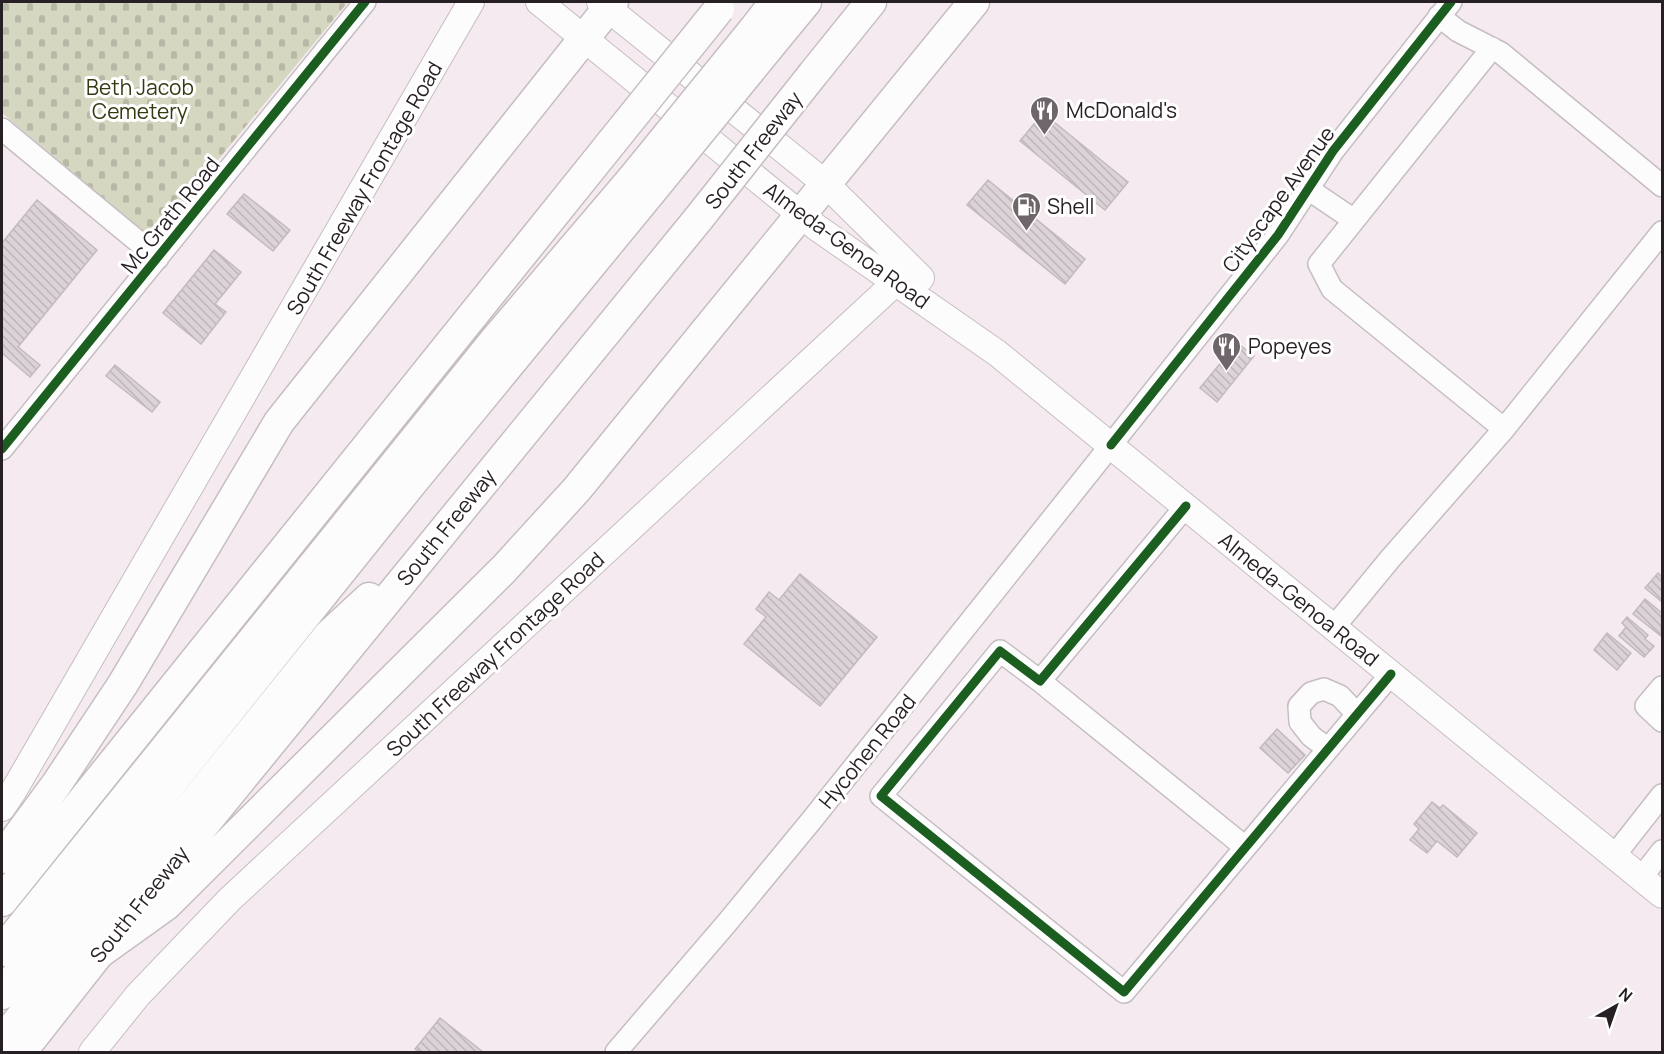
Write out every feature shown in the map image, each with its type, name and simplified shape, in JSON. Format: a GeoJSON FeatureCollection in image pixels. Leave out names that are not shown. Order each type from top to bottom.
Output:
{"type":"FeatureCollection","features":[{"type":"Feature","properties":{"kind":"highway"},"geometry":{"type":"LineString","coordinates":[[764,35],[775,2]]}},
{"type":"Feature","properties":{"kind":"highway"},"geometry":{"type":"LineString","coordinates":[[2,994],[417,476],[641,186],[764,35],[807,2]]}},
{"type":"Feature","properties":{"kind":"highway","name":"South Freeway"},"geometry":{"type":"LineString","coordinates":[[21,1053],[99,953],[699,218],[871,2]]}},
{"type":"Feature","properties":{"kind":"highway"},"geometry":{"type":"LineString","coordinates":[[99,953],[166,905],[504,569],[577,489],[974,2]]}},
{"type":"Feature","properties":{"kind":"highway"},"geometry":{"type":"LineString","coordinates":[[2,858],[69,766],[123,684],[279,422],[584,37],[607,4]]}},
{"type":"Feature","properties":{"kind":"highway"},"geometry":{"type":"LineString","coordinates":[[2,901],[722,5]]}},
{"type":"Feature","properties":{"kind":"highway"},"geometry":{"type":"LineString","coordinates":[[2,951],[496,339],[641,186]]}},
{"type":"Feature","properties":{"kind":"highway"},"geometry":{"type":"LineString","coordinates":[[253,640],[414,388]]}},
{"type":"Feature","properties":{"kind":"highway"},"geometry":{"type":"LineString","coordinates":[[2,1041],[329,634],[448,526]]}},
{"type":"Feature","properties":{"kind":"main road","name":"South Freeway Frontage Road"},"geometry":{"type":"LineString","coordinates":[[2,808],[471,2]]}},
{"type":"Feature","properties":{"kind":"main road","name":"Almeda-Genoa Road"},"geometry":{"type":"LineString","coordinates":[[539,2],[801,215],[902,274],[1662,895]]}},
{"type":"Feature","properties":{"kind":"main road","name":"Almeda-Genoa Road"},"geometry":{"type":"LineString","coordinates":[[607,4],[826,184],[902,274]]}},
{"type":"Feature","properties":{"kind":"main road","name":"South Freeway Frontage Road"},"geometry":{"type":"LineString","coordinates":[[92,1053],[138,995],[230,899],[902,274]]}},
{"type":"Feature","properties":{"kind":"street","name":"Mc Grath Road"},"geometry":{"type":"LineString","coordinates":[[2,449],[365,2]]}},
{"type":"Feature","properties":{"kind":"street"},"geometry":{"type":"LineString","coordinates":[[1445,9],[1458,31],[1501,53],[1662,186]]}},
{"type":"Feature","properties":{"kind":"street","name":"Cityscape Avenue"},"geometry":{"type":"LineString","coordinates":[[1112,445],[1278,235],[1333,151],[1445,9]]}},
{"type":"Feature","properties":{"kind":"street"},"geometry":{"type":"LineString","coordinates":[[1492,48],[1319,264],[1332,289],[1504,429]]}},
{"type":"Feature","properties":{"kind":"street"},"geometry":{"type":"LineString","coordinates":[[2,129],[158,258]]}},
{"type":"Feature","properties":{"kind":"street"},"geometry":{"type":"LineString","coordinates":[[1308,189],[1354,220]]}},
{"type":"Feature","properties":{"kind":"street"},"geometry":{"type":"LineString","coordinates":[[1334,627],[1390,559],[1504,429],[1662,232]]}},
{"type":"Feature","properties":{"kind":"street","name":"Hycohen Road"},"geometry":{"type":"LineString","coordinates":[[616,1053],[795,840],[1112,445]]}},
{"type":"Feature","properties":{"kind":"street"},"geometry":{"type":"LineString","coordinates":[[1040,681],[1186,506]]}},
{"type":"Feature","properties":{"kind":"street"},"geometry":{"type":"LineString","coordinates":[[1245,848],[1000,651],[881,796],[1124,992],[1245,848],[1328,749],[1357,714],[1391,674]]}},
{"type":"Feature","properties":{"kind":"street"},"geometry":{"type":"LineString","coordinates":[[1662,687],[1646,706],[1662,721]]}},
{"type":"Feature","properties":{"kind":"street"},"geometry":{"type":"LineString","coordinates":[[1328,749],[1311,736],[1300,722],[1299,706],[1311,693],[1324,689],[1340,696],[1357,714]]}},
{"type":"Feature","properties":{"kind":"street"},"geometry":{"type":"LineString","coordinates":[[1614,856],[1662,795]]}},
{"type":"Feature","properties":{"kind":"street"},"geometry":{"type":"LineString","coordinates":[[1641,878],[1662,851]]}},
{"type":"Feature","properties":{"kind":"green space","name":"Beth Jacob Cemetery"},"geometry":{"type":"Polygon","coordinates":[[[2,2],[348,2],[153,239],[2,113],[2,2]]]}},
{"type":"Feature","properties":{"kind":"building"},"geometry":{"type":"Polygon","coordinates":[[[1043,113],[1128,182],[1105,210],[1020,141],[1043,113]]]}},
{"type":"Feature","properties":{"kind":"building","name":"Shell"},"geometry":{"type":"Polygon","coordinates":[[[988,180],[1085,259],[1065,284],[967,205],[988,180]]]}},
{"type":"Feature","properties":{"kind":"building"},"geometry":{"type":"Polygon","coordinates":[[[244,194],[290,230],[273,251],[227,214],[244,194]]]}},
{"type":"Feature","properties":{"kind":"building"},"geometry":{"type":"Polygon","coordinates":[[[37,200],[97,250],[18,347],[40,365],[30,377],[2,353],[2,243],[37,200]]]}},
{"type":"Feature","properties":{"kind":"building"},"geometry":{"type":"Polygon","coordinates":[[[214,250],[241,272],[215,304],[226,312],[201,344],[163,313],[214,250]]]}},
{"type":"Feature","properties":{"kind":"building","name":"Popeyes"},"geometry":{"type":"Polygon","coordinates":[[[1237,343],[1254,356],[1217,402],[1200,388],[1237,343]]]}},
{"type":"Feature","properties":{"kind":"building"},"geometry":{"type":"Polygon","coordinates":[[[115,365],[160,402],[152,412],[106,376],[115,365]]]}},
{"type":"Feature","properties":{"kind":"building"},"geometry":{"type":"Polygon","coordinates":[[[1658,573],[1662,577],[1662,602],[1645,588],[1658,573]]]}},
{"type":"Feature","properties":{"kind":"building"},"geometry":{"type":"Polygon","coordinates":[[[800,574],[877,637],[820,706],[744,644],[766,617],[756,609],[769,592],[779,600],[800,574]]]}},
{"type":"Feature","properties":{"kind":"building"},"geometry":{"type":"Polygon","coordinates":[[[1645,599],[1662,613],[1661,636],[1633,614],[1645,599]]]}},
{"type":"Feature","properties":{"kind":"building"},"geometry":{"type":"Polygon","coordinates":[[[1627,617],[1648,635],[1645,639],[1654,646],[1644,657],[1619,636],[1626,627],[1622,623],[1627,617]]]}},
{"type":"Feature","properties":{"kind":"building"},"geometry":{"type":"Polygon","coordinates":[[[1607,633],[1631,653],[1617,670],[1594,650],[1607,633]]]}},
{"type":"Feature","properties":{"kind":"building"},"geometry":{"type":"Polygon","coordinates":[[[1277,729],[1305,755],[1288,773],[1260,748],[1277,729]]]}},
{"type":"Feature","properties":{"kind":"building"},"geometry":{"type":"Polygon","coordinates":[[[1432,802],[1440,808],[1443,805],[1477,833],[1457,857],[1437,841],[1427,853],[1410,840],[1419,829],[1414,824],[1432,802]]]}},
{"type":"Feature","properties":{"kind":"building"},"geometry":{"type":"Polygon","coordinates":[[[440,1018],[483,1052],[420,1052],[415,1049],[440,1018]]]}},
{"type":"Feature","properties":{"kind":"cycle path"},"geometry":{"type":"LineString","coordinates":[[2,449],[365,2]]}},
{"type":"Feature","properties":{"kind":"cycle path"},"geometry":{"type":"LineString","coordinates":[[1111,445],[1278,235],[1333,151],[1451,2]]}},
{"type":"Feature","properties":{"kind":"cycle path"},"geometry":{"type":"LineString","coordinates":[[1186,506],[1040,681],[1000,651],[881,796],[1124,992],[1391,674]]}},
{"type":"Feature","properties":{"kind":"place","name":"McDonald's"},"geometry":{"type":"Point","coordinates":[1045,136]}},
{"type":"Feature","properties":{"kind":"place","name":"Shell"},"geometry":{"type":"Point","coordinates":[1026,232]}},
{"type":"Feature","properties":{"kind":"place","name":"Popeyes"},"geometry":{"type":"Point","coordinates":[1227,372]}}]}
